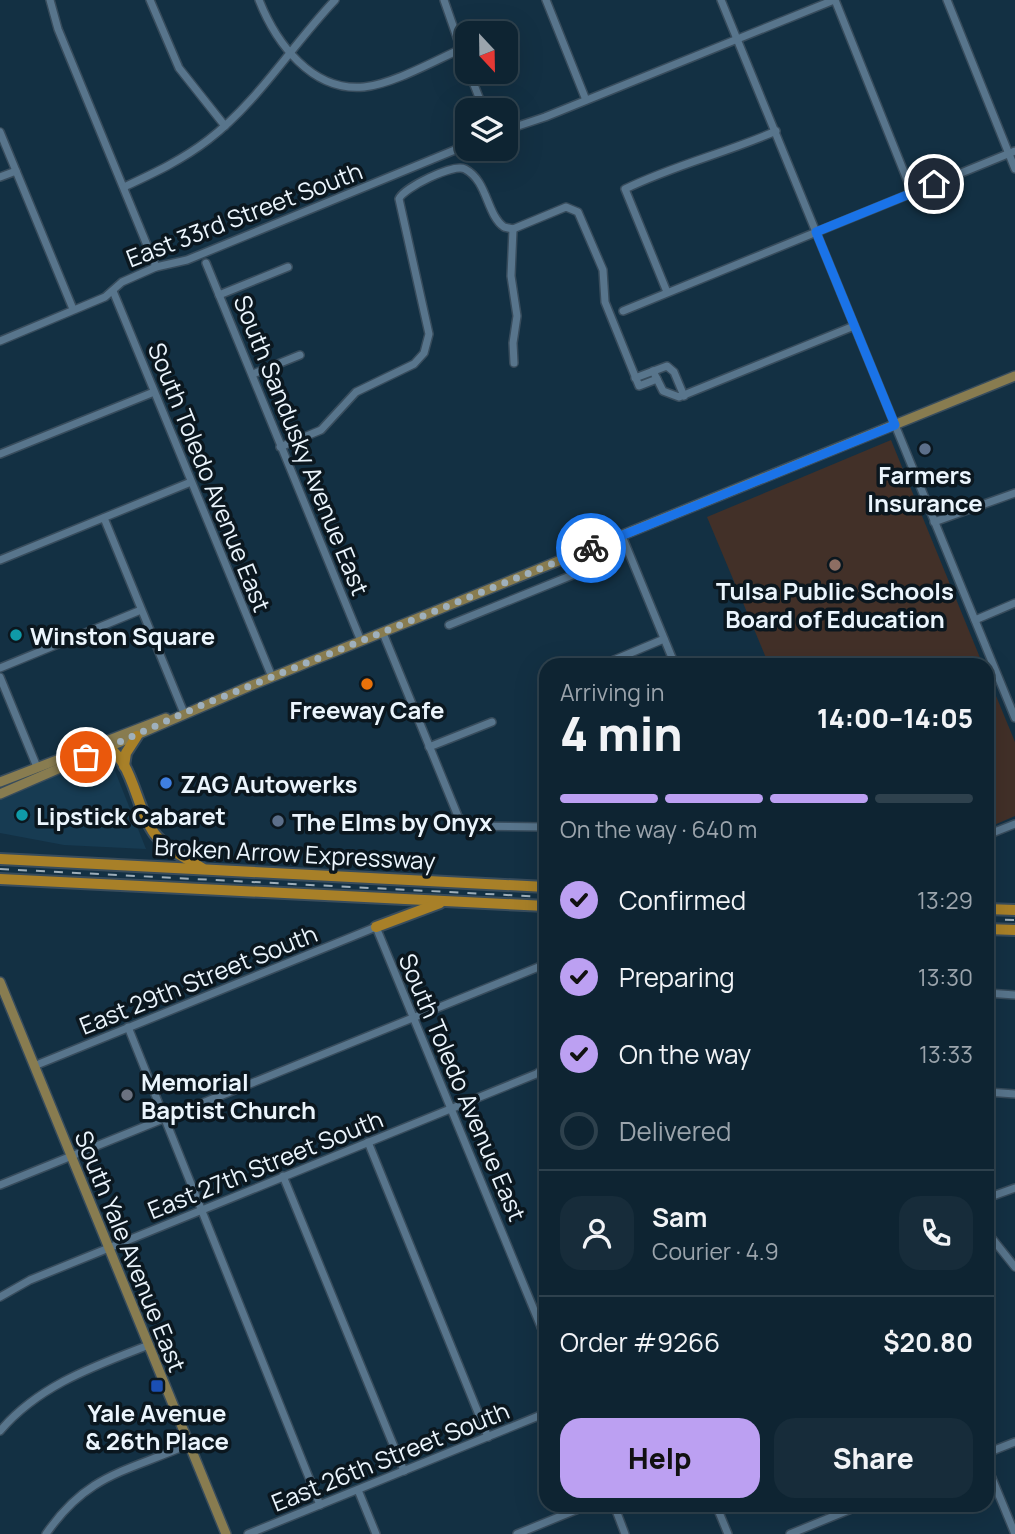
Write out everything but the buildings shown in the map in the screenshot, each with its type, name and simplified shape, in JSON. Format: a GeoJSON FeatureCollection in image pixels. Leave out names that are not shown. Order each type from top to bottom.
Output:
{"type":"FeatureCollection","features":[{"type":"Feature","properties":{"kind":"highway"},"geometry":{"type":"LineString","coordinates":[[124,766],[125,755],[137,737]]}},
{"type":"Feature","properties":{"kind":"highway"},"geometry":{"type":"LineString","coordinates":[[106,745],[124,766],[153,831],[165,844],[204,869]]}},
{"type":"Feature","properties":{"kind":"highway","name":"Broken Arrow Expressway"},"geometry":{"type":"LineString","coordinates":[[0,859],[539,887]]}},
{"type":"Feature","properties":{"kind":"highway","name":"Broken Arrow Expressway"},"geometry":{"type":"LineString","coordinates":[[0,879],[539,906]]}},
{"type":"Feature","properties":{"kind":"highway"},"geometry":{"type":"LineString","coordinates":[[376,928],[442,902]]}},
{"type":"Feature","properties":{"kind":"highway"},"geometry":{"type":"LineString","coordinates":[[994,909],[1015,910]]}},
{"type":"Feature","properties":{"kind":"highway"},"geometry":{"type":"LineString","coordinates":[[994,929],[1015,930]]}},
{"type":"Feature","properties":{"kind":"main road"},"geometry":{"type":"LineString","coordinates":[[0,794],[106,745],[1015,376]]}},
{"type":"Feature","properties":{"kind":"main road"},"geometry":{"type":"LineString","coordinates":[[0,782],[137,737],[184,713]]}},
{"type":"Feature","properties":{"kind":"main road","name":"South Yale Avenue East"},"geometry":{"type":"LineString","coordinates":[[0,982],[226,1534]]}},
{"type":"Feature","properties":{"kind":"street"},"geometry":{"type":"LineString","coordinates":[[50,0],[58,29],[156,267]]}},
{"type":"Feature","properties":{"kind":"street"},"geometry":{"type":"LineString","coordinates":[[150,0],[179,68],[225,125]]}},
{"type":"Feature","properties":{"kind":"street"},"geometry":{"type":"LineString","coordinates":[[259,0],[289,53],[313,74],[329,83],[364,87],[455,52]]}},
{"type":"Feature","properties":{"kind":"street"},"geometry":{"type":"LineString","coordinates":[[124,187],[181,159],[225,125],[335,0]]}},
{"type":"Feature","properties":{"kind":"street"},"geometry":{"type":"LineString","coordinates":[[444,0],[455,32]]}},
{"type":"Feature","properties":{"kind":"street"},"geometry":{"type":"LineString","coordinates":[[558,0],[547,2],[586,100]]}},
{"type":"Feature","properties":{"kind":"street"},"geometry":{"type":"LineString","coordinates":[[721,0],[991,658]]}},
{"type":"Feature","properties":{"kind":"street"},"geometry":{"type":"LineString","coordinates":[[518,126],[834,0],[912,192]]}},
{"type":"Feature","properties":{"kind":"street"},"geometry":{"type":"LineString","coordinates":[[947,0],[1012,152],[1015,169]]}},
{"type":"Feature","properties":{"kind":"street"},"geometry":{"type":"LineString","coordinates":[[667,292],[625,189],[671,168],[733,149],[776,131]]}},
{"type":"Feature","properties":{"kind":"street"},"geometry":{"type":"LineString","coordinates":[[0,132],[73,309]]}},
{"type":"Feature","properties":{"kind":"street","name":"East 33rd Street South"},"geometry":{"type":"LineString","coordinates":[[0,341],[113,291],[122,282],[156,267],[187,260],[455,150]]}},
{"type":"Feature","properties":{"kind":"street"},"geometry":{"type":"LineString","coordinates":[[623,311],[1012,152]]}},
{"type":"Feature","properties":{"kind":"street"},"geometry":{"type":"LineString","coordinates":[[280,447],[328,426],[356,392],[404,370],[424,353],[429,334],[400,199],[407,188],[461,168],[484,190],[500,225],[513,229],[562,208],[570,207],[578,212],[603,270],[605,302],[635,378],[639,386],[657,379]]}},
{"type":"Feature","properties":{"kind":"street"},"geometry":{"type":"LineString","coordinates":[[0,177],[16,171]]}},
{"type":"Feature","properties":{"kind":"street"},"geometry":{"type":"LineString","coordinates":[[513,229],[511,276],[517,316],[513,342],[514,363]]}},
{"type":"Feature","properties":{"kind":"street","name":"South Sandusky Avenue East"},"geometry":{"type":"LineString","coordinates":[[206,263],[361,641]]}},
{"type":"Feature","properties":{"kind":"street"},"geometry":{"type":"LineString","coordinates":[[219,295],[288,267]]}},
{"type":"Feature","properties":{"kind":"street","name":"South Toledo Avenue East"},"geometry":{"type":"LineString","coordinates":[[113,291],[272,677]]}},
{"type":"Feature","properties":{"kind":"street"},"geometry":{"type":"LineString","coordinates":[[653,371],[669,396],[684,396],[854,326]]}},
{"type":"Feature","properties":{"kind":"street"},"geometry":{"type":"LineString","coordinates":[[253,374],[300,355]]}},
{"type":"Feature","properties":{"kind":"street"},"geometry":{"type":"LineString","coordinates":[[635,378],[662,367],[671,368],[684,396]]}},
{"type":"Feature","properties":{"kind":"street"},"geometry":{"type":"LineString","coordinates":[[0,454],[154,392]]}},
{"type":"Feature","properties":{"kind":"street"},"geometry":{"type":"LineString","coordinates":[[0,560],[191,482]]}},
{"type":"Feature","properties":{"kind":"street"},"geometry":{"type":"LineString","coordinates":[[934,522],[1015,493]]}},
{"type":"Feature","properties":{"kind":"street"},"geometry":{"type":"LineString","coordinates":[[104,518],[184,713]]}},
{"type":"Feature","properties":{"kind":"street"},"geometry":{"type":"LineString","coordinates":[[622,536],[672,658]]}},
{"type":"Feature","properties":{"kind":"street"},"geometry":{"type":"LineString","coordinates":[[449,625],[575,574],[568,557]]}},
{"type":"Feature","properties":{"kind":"street"},"geometry":{"type":"LineString","coordinates":[[975,620],[1015,603]]}},
{"type":"Feature","properties":{"kind":"street"},"geometry":{"type":"LineString","coordinates":[[0,668],[141,610]]}},
{"type":"Feature","properties":{"kind":"street"},"geometry":{"type":"LineString","coordinates":[[383,633],[462,826],[539,827]]}},
{"type":"Feature","properties":{"kind":"street"},"geometry":{"type":"LineString","coordinates":[[619,658],[664,639]]}},
{"type":"Feature","properties":{"kind":"street"},"geometry":{"type":"LineString","coordinates":[[994,666],[1015,716]]}},
{"type":"Feature","properties":{"kind":"street"},"geometry":{"type":"LineString","coordinates":[[0,677],[37,768]]}},
{"type":"Feature","properties":{"kind":"street"},"geometry":{"type":"LineString","coordinates":[[429,747],[492,722]]}},
{"type":"Feature","properties":{"kind":"street"},"geometry":{"type":"LineString","coordinates":[[994,832],[1015,824]]}},
{"type":"Feature","properties":{"kind":"street","name":"South Toledo Avenue East"},"geometry":{"type":"LineString","coordinates":[[376,928],[539,1322]]}},
{"type":"Feature","properties":{"kind":"street","name":"East 29th Street South"},"geometry":{"type":"LineString","coordinates":[[34,1066],[376,928]]}},
{"type":"Feature","properties":{"kind":"street"},"geometry":{"type":"LineString","coordinates":[[0,1185],[539,967]]}},
{"type":"Feature","properties":{"kind":"street"},"geometry":{"type":"LineString","coordinates":[[994,994],[1015,995]]}},
{"type":"Feature","properties":{"kind":"street"},"geometry":{"type":"LineString","coordinates":[[128,1027],[320,1505]]}},
{"type":"Feature","properties":{"kind":"street","name":"East 27th Street South"},"geometry":{"type":"LineString","coordinates":[[0,1297],[30,1280],[109,1247],[539,1073]]}},
{"type":"Feature","properties":{"kind":"street"},"geometry":{"type":"LineString","coordinates":[[994,1092],[1015,1094]]}},
{"type":"Feature","properties":{"kind":"street"},"geometry":{"type":"LineString","coordinates":[[368,1142],[488,1437]]}},
{"type":"Feature","properties":{"kind":"street"},"geometry":{"type":"LineString","coordinates":[[283,1176],[404,1471]]}},
{"type":"Feature","properties":{"kind":"street"},"geometry":{"type":"LineString","coordinates":[[994,1196],[1015,1188]]}},
{"type":"Feature","properties":{"kind":"street"},"geometry":{"type":"LineString","coordinates":[[994,1240],[1015,1266]]}},
{"type":"Feature","properties":{"kind":"street"},"geometry":{"type":"LineString","coordinates":[[0,1431],[32,1401],[52,1387],[149,1345]]}},
{"type":"Feature","properties":{"kind":"street","name":"East 26th Street South"},"geometry":{"type":"LineString","coordinates":[[248,1534],[539,1416]]}},
{"type":"Feature","properties":{"kind":"street"},"geometry":{"type":"LineString","coordinates":[[994,1450],[1015,1442]]}},
{"type":"Feature","properties":{"kind":"street"},"geometry":{"type":"LineString","coordinates":[[46,1534],[62,1511],[105,1477],[190,1444]]}},
{"type":"Feature","properties":{"kind":"street"},"geometry":{"type":"LineString","coordinates":[[994,1483],[1015,1534]]}},
{"type":"Feature","properties":{"kind":"street"},"geometry":{"type":"LineString","coordinates":[[358,1490],[376,1534]]}},
{"type":"Feature","properties":{"kind":"street"},"geometry":{"type":"LineString","coordinates":[[517,1534],[571,1512]]}},
{"type":"Feature","properties":{"kind":"street"},"geometry":{"type":"LineString","coordinates":[[617,1512],[625,1534]]}},
{"type":"Feature","properties":{"kind":"street"},"geometry":{"type":"LineString","coordinates":[[719,1512],[728,1534]]}},
{"type":"Feature","properties":{"kind":"street"},"geometry":{"type":"LineString","coordinates":[[790,1534],[844,1512]]}},
{"type":"Feature","properties":{"kind":"shaded area","name":"Tulsa Public Schools Board of Education"},"geometry":{"type":"Polygon","coordinates":[[[891,440],[980,658],[766,658],[707,517],[891,440]]]}},
{"type":"Feature","properties":{"kind":"shaded area"},"geometry":{"type":"Polygon","coordinates":[[[994,691],[1015,742],[1015,816],[994,825],[994,691]]]}},
{"type":"Feature","properties":{"kind":"shaded area"},"geometry":{"type":"Polygon","coordinates":[[[104,754],[109,756],[146,849],[64,845],[0,833],[0,800],[104,754]]]}},
{"type":"Feature","properties":{"kind":"railway"},"geometry":{"type":"LineString","coordinates":[[0,869],[539,897]]}},
{"type":"Feature","properties":{"kind":"railway"},"geometry":{"type":"LineString","coordinates":[[994,919],[1015,920]]}},
{"type":"Feature","properties":{"kind":"way so far"},"geometry":{"type":"LineString","coordinates":[[86,757],[154,729],[200,706],[591,548]]}},
{"type":"Feature","properties":{"kind":"place","name":"Farmers Insurance"},"geometry":{"type":"Point","coordinates":[925,449]}},
{"type":"Feature","properties":{"kind":"place","name":"Tulsa Public Schools Board of Education"},"geometry":{"type":"Point","coordinates":[835,565]}},
{"type":"Feature","properties":{"kind":"place","name":"Winston Square"},"geometry":{"type":"Point","coordinates":[16,635]}},
{"type":"Feature","properties":{"kind":"place","name":"Freeway Cafe"},"geometry":{"type":"Point","coordinates":[367,684]}},
{"type":"Feature","properties":{"kind":"place","name":"ZAG Autowerks"},"geometry":{"type":"Point","coordinates":[166,783]}},
{"type":"Feature","properties":{"kind":"place","name":"Lipstick Cabaret"},"geometry":{"type":"Point","coordinates":[22,815]}},
{"type":"Feature","properties":{"kind":"place","name":"The Elms by Onyx"},"geometry":{"type":"Point","coordinates":[278,821]}},
{"type":"Feature","properties":{"kind":"place","name":"Memorial Baptist Church"},"geometry":{"type":"Point","coordinates":[127,1095]}},
{"type":"Feature","properties":{"kind":"place","name":"Yale Avenue & 26th Place"},"geometry":{"type":"Point","coordinates":[157,1386]}},
{"type":"Feature","properties":{"kind":"route"},"geometry":{"type":"LineString","coordinates":[[591,548],[895,425],[816,232],[934,184]]}}]}
